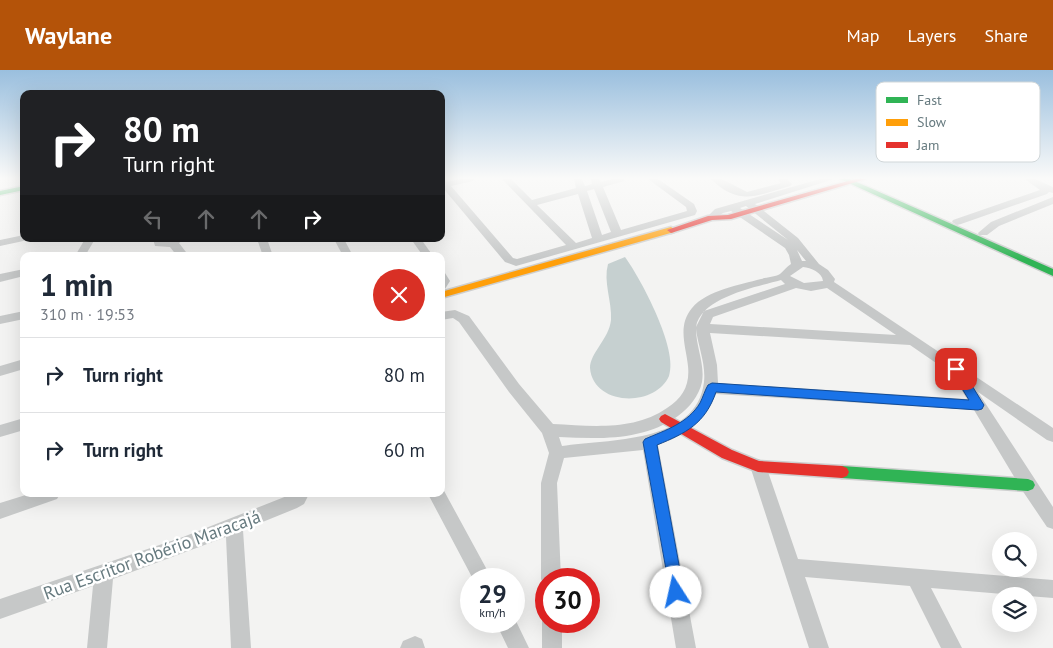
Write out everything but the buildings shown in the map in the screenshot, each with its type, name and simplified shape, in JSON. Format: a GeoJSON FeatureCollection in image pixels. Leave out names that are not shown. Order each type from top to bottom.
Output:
{"type":"FeatureCollection","features":[{"type":"Feature","properties":{"kind":"main road"},"geometry":{"type":"LineString","coordinates":[[445,295],[711,218],[728,218],[737,210],[752,206]]}},
{"type":"Feature","properties":{"kind":"main road"},"geometry":{"type":"LineString","coordinates":[[910,206],[1053,273]]}},
{"type":"Feature","properties":{"kind":"main road"},"geometry":{"type":"LineString","coordinates":[[919,206],[1053,265]]}},
{"type":"Feature","properties":{"kind":"main road"},"geometry":{"type":"LineString","coordinates":[[665,419],[727,454],[758,466],[1028,485]]}},
{"type":"Feature","properties":{"kind":"street"},"geometry":{"type":"LineString","coordinates":[[464,206],[513,263],[530,260],[691,213],[690,206]]}},
{"type":"Feature","properties":{"kind":"street"},"geometry":{"type":"LineString","coordinates":[[535,206],[574,247]]}},
{"type":"Feature","properties":{"kind":"street"},"geometry":{"type":"LineString","coordinates":[[587,206],[598,240]]}},
{"type":"Feature","properties":{"kind":"street"},"geometry":{"type":"LineString","coordinates":[[606,206],[617,234]]}},
{"type":"Feature","properties":{"kind":"street"},"geometry":{"type":"LineString","coordinates":[[752,206],[801,246],[810,256],[814,266]]}},
{"type":"Feature","properties":{"kind":"street"},"geometry":{"type":"LineString","coordinates":[[958,222],[1005,206]]}},
{"type":"Feature","properties":{"kind":"street"},"geometry":{"type":"LineString","coordinates":[[983,233],[995,224],[1038,206]]}},
{"type":"Feature","properties":{"kind":"street"},"geometry":{"type":"LineString","coordinates":[[557,453],[650,442],[681,429],[698,414],[706,403],[712,388],[711,368],[702,328],[704,320],[708,314],[789,280],[797,265],[795,255],[789,246],[737,210]]}},
{"type":"Feature","properties":{"kind":"street"},"geometry":{"type":"LineString","coordinates":[[0,243],[20,239]]}},
{"type":"Feature","properties":{"kind":"street"},"geometry":{"type":"LineString","coordinates":[[158,242],[158,244],[170,242]]}},
{"type":"Feature","properties":{"kind":"street"},"geometry":{"type":"LineString","coordinates":[[797,265],[814,266],[827,275],[828,283],[916,341],[1053,436]]}},
{"type":"Feature","properties":{"kind":"street"},"geometry":{"type":"LineString","coordinates":[[0,278],[20,273]]}},
{"type":"Feature","properties":{"kind":"street"},"geometry":{"type":"LineString","coordinates":[[549,430],[617,432],[643,428],[665,419],[688,399],[696,381],[689,331],[691,319],[697,309],[707,302],[726,294],[789,280],[820,286],[828,283]]}},
{"type":"Feature","properties":{"kind":"street"},"geometry":{"type":"LineString","coordinates":[[445,315],[455,314],[464,319],[514,388],[549,430],[557,453],[549,483],[551,568]]}},
{"type":"Feature","properties":{"kind":"street"},"geometry":{"type":"LineString","coordinates":[[0,320],[20,315]]}},
{"type":"Feature","properties":{"kind":"street"},"geometry":{"type":"LineString","coordinates":[[702,328],[916,341]]}},
{"type":"Feature","properties":{"kind":"street"},"geometry":{"type":"LineString","coordinates":[[0,371],[20,365]]}},
{"type":"Feature","properties":{"kind":"street"},"geometry":{"type":"LineString","coordinates":[[956,369],[1028,485],[1053,521]]}},
{"type":"Feature","properties":{"kind":"street"},"geometry":{"type":"LineString","coordinates":[[712,388],[978,405]]}},
{"type":"Feature","properties":{"kind":"street"},"geometry":{"type":"LineString","coordinates":[[0,431],[20,425]]}},
{"type":"Feature","properties":{"kind":"street"},"geometry":{"type":"LineString","coordinates":[[650,442],[686,648]]}},
{"type":"Feature","properties":{"kind":"street"},"geometry":{"type":"LineString","coordinates":[[758,466],[820,648]]}},
{"type":"Feature","properties":{"kind":"street"},"geometry":{"type":"LineString","coordinates":[[0,511],[42,497]]}},
{"type":"Feature","properties":{"kind":"street","name":"Rua Escritor Robério Maracajá"},"geometry":{"type":"LineString","coordinates":[[0,609],[104,574],[234,526],[291,503],[299,497]]}},
{"type":"Feature","properties":{"kind":"street"},"geometry":{"type":"LineString","coordinates":[[440,497],[476,568]]}},
{"type":"Feature","properties":{"kind":"street"},"geometry":{"type":"LineString","coordinates":[[234,526],[241,648]]}},
{"type":"Feature","properties":{"kind":"street"},"geometry":{"type":"LineString","coordinates":[[792,567],[1050,593]]}},
{"type":"Feature","properties":{"kind":"street"},"geometry":{"type":"LineString","coordinates":[[97,648],[104,574]]}},
{"type":"Feature","properties":{"kind":"street"},"geometry":{"type":"LineString","coordinates":[[916,578],[952,648]]}},
{"type":"Feature","properties":{"kind":"street"},"geometry":{"type":"LineString","coordinates":[[511,633],[519,648]]}},
{"type":"Feature","properties":{"kind":"street"},"geometry":{"type":"LineString","coordinates":[[552,633],[552,648]]}},
{"type":"Feature","properties":{"kind":"shaded area"},"geometry":{"type":"Polygon","coordinates":[[[625,257],[649,297],[657,315],[669,350],[671,364],[669,376],[662,386],[651,394],[639,398],[613,396],[602,390],[594,381],[590,368],[593,357],[610,327],[610,306],[606,278],[608,264],[625,257]]]}},
{"type":"Feature","properties":{"kind":"traffic: fast"},"geometry":{"type":"LineString","coordinates":[[904,206],[1053,273]]}},
{"type":"Feature","properties":{"kind":"traffic: fast"},"geometry":{"type":"LineString","coordinates":[[842,472],[1028,485]]}},
{"type":"Feature","properties":{"kind":"traffic: slow"},"geometry":{"type":"LineString","coordinates":[[445,294],[671,230]]}},
{"type":"Feature","properties":{"kind":"traffic: jam"},"geometry":{"type":"LineString","coordinates":[[671,230],[711,218],[728,217],[767,206]]}},
{"type":"Feature","properties":{"kind":"traffic: jam"},"geometry":{"type":"LineString","coordinates":[[665,419],[727,454],[758,466],[842,472]]}},
{"type":"Feature","properties":{"kind":"route"},"geometry":{"type":"LineString","coordinates":[[676,592],[650,442],[681,429],[698,414],[706,403],[712,388],[978,405],[956,369]]}}]}
